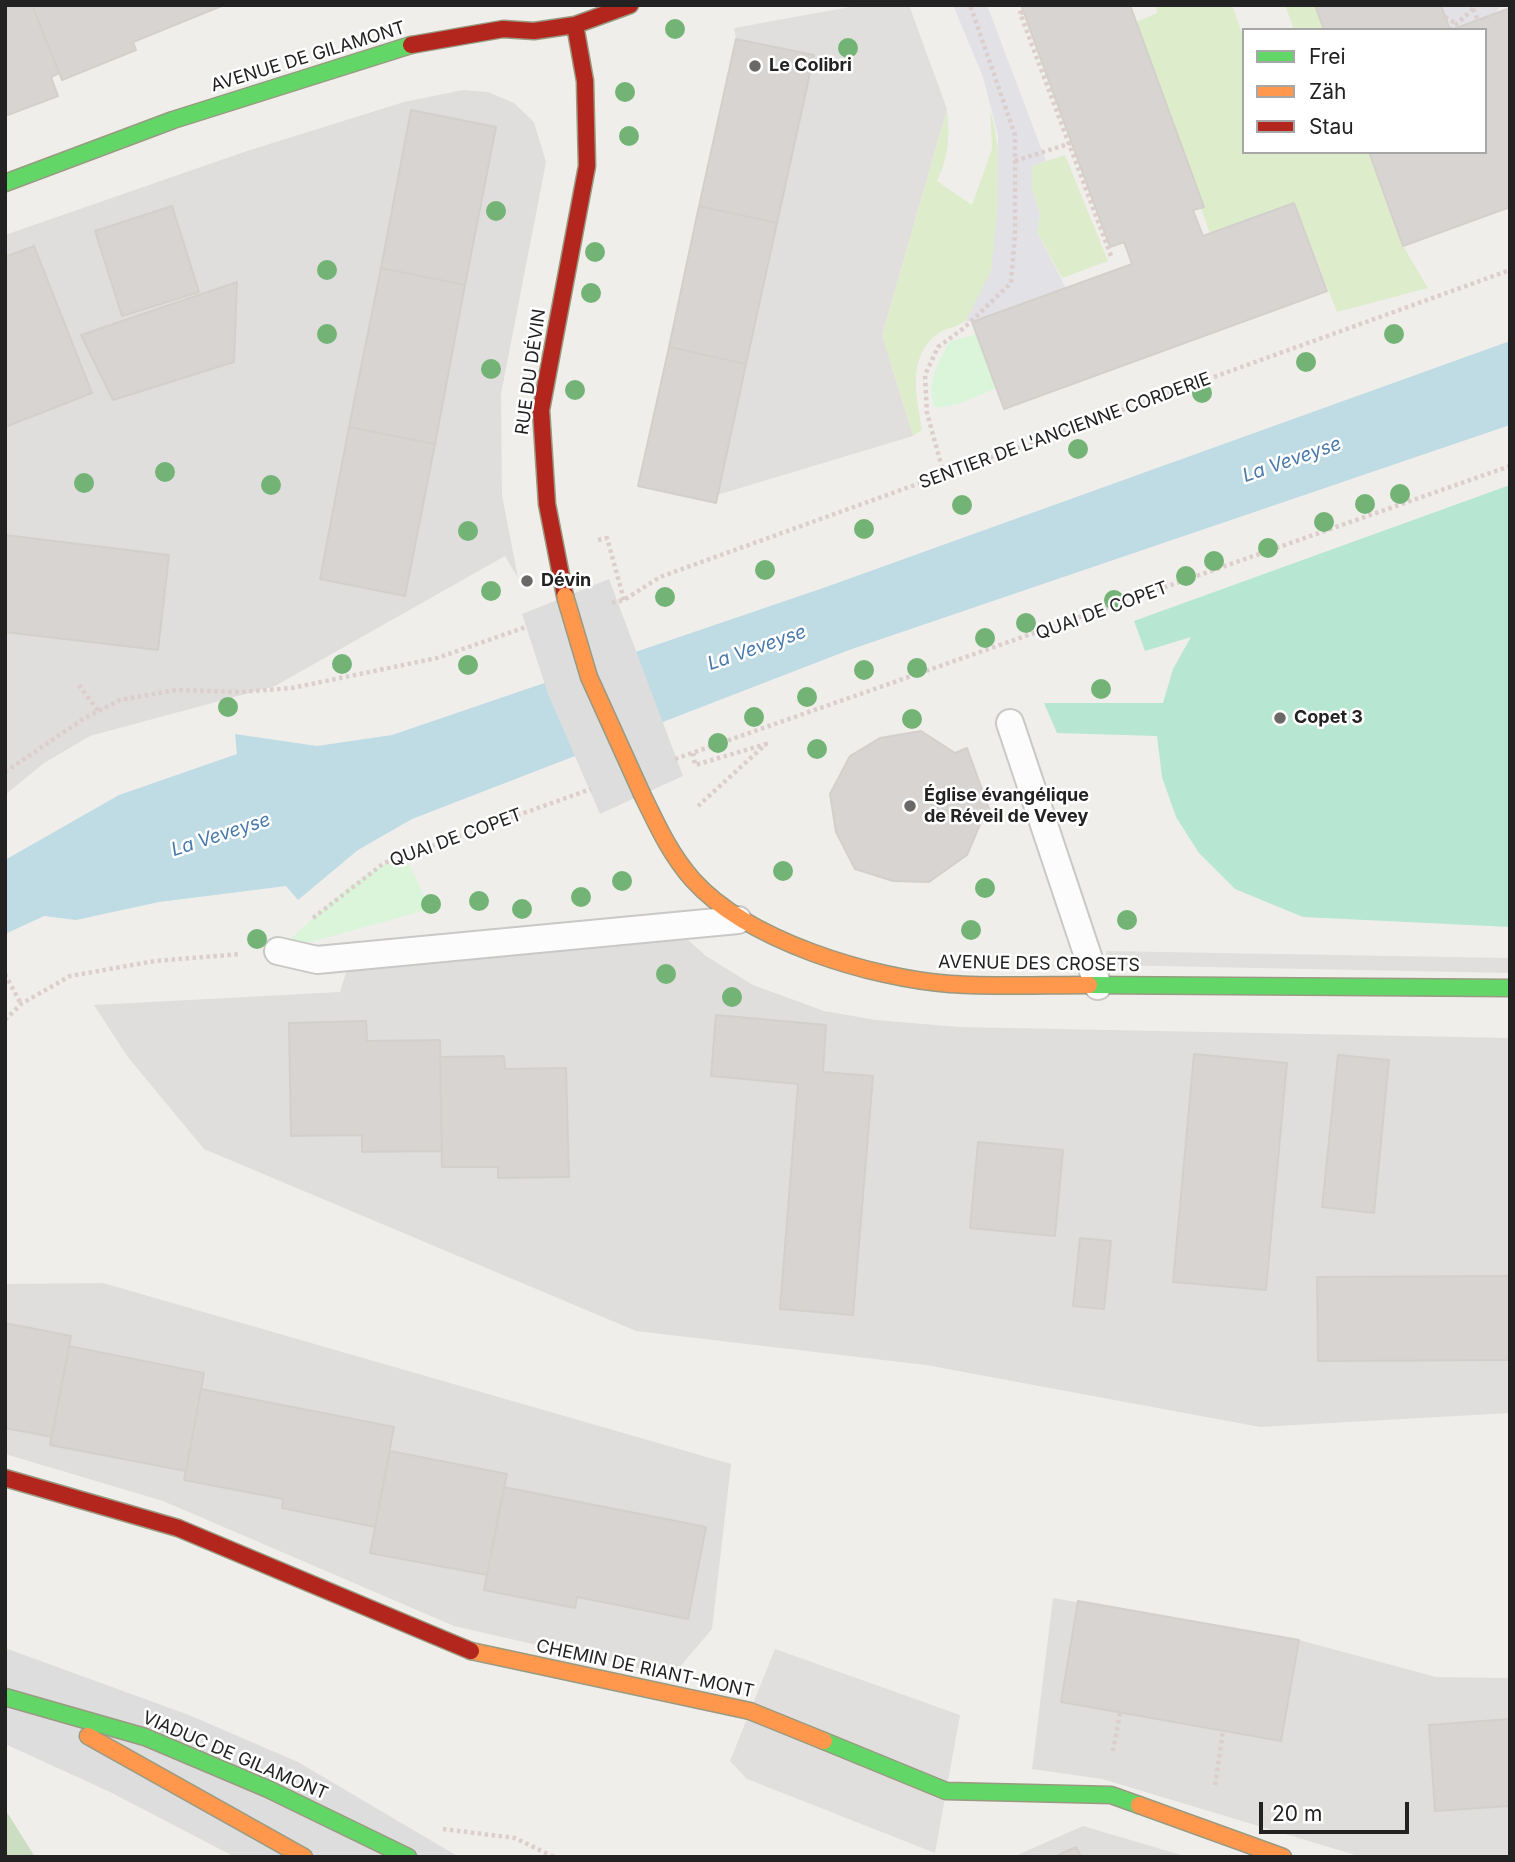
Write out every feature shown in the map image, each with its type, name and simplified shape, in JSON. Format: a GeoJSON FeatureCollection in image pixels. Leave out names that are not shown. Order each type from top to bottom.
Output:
{"type":"FeatureCollection","features":[{"type":"Feature","properties":{"kind":"street","name":"AVENUE DE GILAMONT"},"geometry":{"type":"LineString","coordinates":[[5,183],[166,122],[403,46],[503,29],[534,31],[575,25],[630,5]]}},
{"type":"Feature","properties":{"kind":"street","name":"RUE DU DÉVIN"},"geometry":{"type":"LineString","coordinates":[[575,25],[585,81],[587,166],[541,410],[540,451],[544,499],[565,596],[589,677],[642,794]]}},
{"type":"Feature","properties":{"kind":"street","name":"AVENUE DES CROSETS"},"geometry":{"type":"LineString","coordinates":[[642,794],[668,848],[701,887],[738,920],[780,943],[830,960],[878,972],[949,984],[1510,988]]}},
{"type":"Feature","properties":{"kind":"street","name":"CHEMIN DE RIANT-MONT"},"geometry":{"type":"LineString","coordinates":[[5,1478],[178,1528],[465,1650],[750,1711],[946,1791],[1111,1795],[1283,1857]]}},
{"type":"Feature","properties":{"kind":"street","name":"VIADUC DE GILAMONT"},"geometry":{"type":"LineString","coordinates":[[5,1697],[145,1737],[268,1788],[388,1844],[408,1857]]}},
{"type":"Feature","properties":{"kind":"street","name":"VIADUC DE GILAMONT"},"geometry":{"type":"LineString","coordinates":[[40,1709],[304,1857]]}},
{"type":"Feature","properties":{"kind":"lane"},"geometry":{"type":"LineString","coordinates":[[1010,723],[1098,986]]}},
{"type":"Feature","properties":{"kind":"lane"},"geometry":{"type":"LineString","coordinates":[[278,951],[317,960],[738,920]]}},
{"type":"Feature","properties":{"kind":"path"},"geometry":{"type":"LineString","coordinates":[[944,475],[927,413],[925,375],[938,347],[964,328],[1011,283],[1015,234],[1015,135],[970,5]]}},
{"type":"Feature","properties":{"kind":"path"},"geometry":{"type":"LineString","coordinates":[[1475,7],[1478,20]]}},
{"type":"Feature","properties":{"kind":"path"},"geometry":{"type":"LineString","coordinates":[[1452,28],[1475,7]]}},
{"type":"Feature","properties":{"kind":"path"},"geometry":{"type":"LineString","coordinates":[[1023,12],[1020,13],[1111,256]]}},
{"type":"Feature","properties":{"kind":"path"},"geometry":{"type":"LineString","coordinates":[[1445,17],[1457,24]]}},
{"type":"Feature","properties":{"kind":"path"},"geometry":{"type":"LineString","coordinates":[[1015,161],[1070,143]]}},
{"type":"Feature","properties":{"kind":"path","name":"SENTIER DE L'ANCIENNE CORDERIE"},"geometry":{"type":"LineString","coordinates":[[607,538],[624,600],[660,577],[1510,271]]}},
{"type":"Feature","properties":{"kind":"path","name":"QUAI DE COPET"},"geometry":{"type":"LineString","coordinates":[[672,760],[1510,466]]}},
{"type":"Feature","properties":{"kind":"path"},"geometry":{"type":"LineString","coordinates":[[5,772],[98,711],[120,700],[150,692],[240,692],[326,681],[437,658],[523,628]]}},
{"type":"Feature","properties":{"kind":"path"},"geometry":{"type":"LineString","coordinates":[[79,685],[98,711]]}},
{"type":"Feature","properties":{"kind":"path"},"geometry":{"type":"LineString","coordinates":[[668,848],[701,801],[766,744],[695,765],[693,753]]}},
{"type":"Feature","properties":{"kind":"path","name":"QUAI DE COPET"},"geometry":{"type":"LineString","coordinates":[[278,951],[315,916],[383,863],[600,786]]}},
{"type":"Feature","properties":{"kind":"path"},"geometry":{"type":"LineString","coordinates":[[5,1020],[21,1004],[70,976],[155,961],[278,951]]}},
{"type":"Feature","properties":{"kind":"path"},"geometry":{"type":"LineString","coordinates":[[5,974],[21,1004]]}},
{"type":"Feature","properties":{"kind":"path"},"geometry":{"type":"LineString","coordinates":[[1112,1760],[1120,1713]]}},
{"type":"Feature","properties":{"kind":"path"},"geometry":{"type":"LineString","coordinates":[[1213,1794],[1223,1731]]}},
{"type":"Feature","properties":{"kind":"path"},"geometry":{"type":"LineString","coordinates":[[515,1838],[554,1857]]}},
{"type":"Feature","properties":{"kind":"shaded area"},"geometry":{"type":"Polygon","coordinates":[[[861,5],[909,5],[947,109],[882,335],[913,436],[717,495],[814,56],[736,39],[734,28],[861,5]]]}},
{"type":"Feature","properties":{"kind":"shaded area"},"geometry":{"type":"Polygon","coordinates":[[[953,5],[987,5],[1046,161],[1032,166],[1032,190],[1040,214],[1037,232],[1066,288],[972,322],[966,321],[991,271],[997,217],[998,135],[983,77],[953,5]]]}},
{"type":"Feature","properties":{"kind":"shaded area"},"geometry":{"type":"Polygon","coordinates":[[[1441,5],[1501,5],[1495,14],[1450,28],[1441,5]]]}},
{"type":"Feature","properties":{"kind":"shaded area"},"geometry":{"type":"Polygon","coordinates":[[[463,90],[488,92],[514,103],[534,122],[546,162],[501,394],[502,495],[518,578],[505,556],[275,686],[90,736],[44,763],[5,795],[5,235],[247,151],[404,102],[463,90]]]}},
{"type":"Feature","properties":{"kind":"shaded area"},"geometry":{"type":"Polygon","coordinates":[[[679,932],[706,956],[753,985],[824,1011],[876,1020],[959,1027],[1510,1038],[1510,1413],[1260,1427],[926,1365],[636,1331],[204,1149],[127,1056],[94,1005],[340,992],[348,966],[679,932]]]}},
{"type":"Feature","properties":{"kind":"shaded area"},"geometry":{"type":"Polygon","coordinates":[[[1106,951],[1510,958],[1510,973],[1106,965],[1106,951]]]}},
{"type":"Feature","properties":{"kind":"shaded area"},"geometry":{"type":"Polygon","coordinates":[[[103,1283],[731,1464],[712,1629],[672,1676],[454,1626],[163,1501],[5,1454],[5,1284],[103,1283]]]}},
{"type":"Feature","properties":{"kind":"shaded area"},"geometry":{"type":"Polygon","coordinates":[[[1053,1598],[1299,1640],[1436,1677],[1510,1678],[1510,1857],[1362,1857],[1102,1779],[1032,1769],[1053,1598]]]}},
{"type":"Feature","properties":{"kind":"shaded area"},"geometry":{"type":"Polygon","coordinates":[[[775,1649],[960,1715],[935,1853],[747,1779],[730,1761],[775,1649]]]}},
{"type":"Feature","properties":{"kind":"shaded area"},"geometry":{"type":"Polygon","coordinates":[[[1083,1826],[1188,1857],[1013,1857],[1083,1826]]]}},
{"type":"Feature","properties":{"kind":"green space"},"geometry":{"type":"Polygon","coordinates":[[[1156,5],[1232,5],[1242,32],[1242,154],[1370,154],[1403,246],[1428,288],[1337,312],[1294,203],[1210,234],[1136,22],[1157,13],[1156,5]]]}},
{"type":"Feature","properties":{"kind":"green space"},"geometry":{"type":"Polygon","coordinates":[[[1285,5],[1315,5],[1323,28],[1293,28],[1285,5]]]}},
{"type":"Feature","properties":{"kind":"green space"},"geometry":{"type":"Polygon","coordinates":[[[947,109],[948,146],[937,181],[972,205],[992,149],[990,110],[999,167],[997,232],[989,275],[968,317],[962,323],[936,335],[920,356],[916,392],[922,430],[913,436],[882,335],[947,109]]]}},
{"type":"Feature","properties":{"kind":"green space"},"geometry":{"type":"Polygon","coordinates":[[[1065,155],[1108,261],[1062,278],[1037,232],[1040,214],[1032,190],[1032,166],[1065,155]]]}},
{"type":"Feature","properties":{"kind":"green space"},"geometry":{"type":"Polygon","coordinates":[[[977,334],[997,388],[959,404],[936,408],[931,391],[932,383],[949,342],[977,334]]]}},
{"type":"Feature","properties":{"kind":"green space","name":"Copet 3"},"geometry":{"type":"Polygon","coordinates":[[[1510,485],[1510,927],[1303,917],[1235,889],[1199,853],[1176,817],[1162,777],[1157,736],[1057,733],[1044,703],[1163,703],[1173,669],[1191,637],[1145,651],[1134,621],[1510,485]]]}},
{"type":"Feature","properties":{"kind":"green space"},"geometry":{"type":"Polygon","coordinates":[[[405,855],[430,909],[278,951],[353,884],[405,855]]]}},
{"type":"Feature","properties":{"kind":"green space"},"geometry":{"type":"Polygon","coordinates":[[[5,1809],[35,1857],[5,1857],[5,1809]]]}},
{"type":"Feature","properties":{"kind":"water","name":"La Veveyse"},"geometry":{"type":"Polygon","coordinates":[[[1510,341],[1510,425],[849,650],[412,819],[358,850],[298,900],[286,886],[159,902],[76,920],[44,916],[5,934],[5,860],[119,795],[237,754],[235,734],[317,746],[392,735],[826,587],[1510,341]]]}},
{"type":"Feature","properties":{"kind":"pier"},"geometry":{"type":"Polygon","coordinates":[[[609,579],[683,776],[600,814],[548,694],[522,614],[609,579]]]}},
{"type":"Feature","properties":{"kind":"pier"},"geometry":{"type":"Polygon","coordinates":[[[5,1648],[189,1715],[298,1762],[459,1857],[235,1857],[110,1792],[5,1744],[5,1648]]]}},
{"type":"Feature","properties":{"kind":"building"},"geometry":{"type":"Polygon","coordinates":[[[5,5],[32,5],[59,73],[51,77],[58,96],[5,116],[5,5]]]}},
{"type":"Feature","properties":{"kind":"building"},"geometry":{"type":"Polygon","coordinates":[[[32,5],[224,5],[133,42],[136,50],[62,80],[32,5]]]}},
{"type":"Feature","properties":{"kind":"building"},"geometry":{"type":"Polygon","coordinates":[[[1021,5],[1130,5],[1204,207],[1193,210],[1203,236],[1294,203],[1327,291],[1004,409],[972,322],[1132,264],[1124,242],[1110,247],[1021,5]]]}},
{"type":"Feature","properties":{"kind":"building"},"geometry":{"type":"Polygon","coordinates":[[[1315,5],[1441,5],[1449,28],[1323,28],[1315,5]]]}},
{"type":"Feature","properties":{"kind":"building"},"geometry":{"type":"Polygon","coordinates":[[[1510,8],[1510,207],[1403,246],[1370,154],[1487,154],[1487,28],[1456,28],[1510,8]]]}},
{"type":"Feature","properties":{"kind":"building"},"geometry":{"type":"Polygon","coordinates":[[[736,39],[814,55],[777,223],[699,206],[736,39]]]}},
{"type":"Feature","properties":{"kind":"building"},"geometry":{"type":"Polygon","coordinates":[[[411,110],[496,127],[465,285],[381,268],[411,110]]]}},
{"type":"Feature","properties":{"kind":"building"},"geometry":{"type":"Polygon","coordinates":[[[172,206],[199,292],[122,316],[95,231],[172,206]]]}},
{"type":"Feature","properties":{"kind":"building"},"geometry":{"type":"Polygon","coordinates":[[[699,206],[777,223],[746,364],[669,347],[699,206]]]}},
{"type":"Feature","properties":{"kind":"building"},"geometry":{"type":"Polygon","coordinates":[[[34,246],[92,393],[5,427],[5,257],[34,246]]]}},
{"type":"Feature","properties":{"kind":"building"},"geometry":{"type":"Polygon","coordinates":[[[381,268],[465,285],[435,444],[349,427],[381,268]]]}},
{"type":"Feature","properties":{"kind":"building"},"geometry":{"type":"Polygon","coordinates":[[[237,282],[234,362],[113,400],[81,335],[237,282]]]}},
{"type":"Feature","properties":{"kind":"building"},"geometry":{"type":"Polygon","coordinates":[[[669,347],[746,364],[716,503],[638,486],[669,347]]]}},
{"type":"Feature","properties":{"kind":"building"},"geometry":{"type":"Polygon","coordinates":[[[349,427],[435,444],[405,596],[320,579],[349,427]]]}},
{"type":"Feature","properties":{"kind":"building"},"geometry":{"type":"Polygon","coordinates":[[[5,535],[169,555],[158,650],[5,632],[5,535]]]}},
{"type":"Feature","properties":{"kind":"building","name":"Église évangélique de Réveil de Vevey"},"geometry":{"type":"Polygon","coordinates":[[[921,731],[955,753],[967,748],[992,817],[981,822],[967,855],[929,882],[893,881],[855,869],[836,832],[830,794],[850,756],[880,738],[921,731]]]}},
{"type":"Feature","properties":{"kind":"building"},"geometry":{"type":"Polygon","coordinates":[[[716,1015],[826,1025],[823,1072],[873,1076],[853,1315],[780,1309],[798,1084],[711,1076],[716,1015]]]}},
{"type":"Feature","properties":{"kind":"building"},"geometry":{"type":"Polygon","coordinates":[[[366,1021],[367,1041],[440,1040],[442,1151],[362,1152],[362,1135],[291,1136],[289,1023],[366,1021]]]}},
{"type":"Feature","properties":{"kind":"building"},"geometry":{"type":"Polygon","coordinates":[[[1194,1054],[1287,1063],[1266,1290],[1173,1282],[1194,1054]]]}},
{"type":"Feature","properties":{"kind":"building"},"geometry":{"type":"Polygon","coordinates":[[[1338,1055],[1389,1060],[1374,1213],[1322,1207],[1338,1055]]]}},
{"type":"Feature","properties":{"kind":"building"},"geometry":{"type":"Polygon","coordinates":[[[504,1056],[505,1069],[566,1068],[569,1177],[498,1178],[498,1167],[442,1167],[440,1057],[504,1056]]]}},
{"type":"Feature","properties":{"kind":"building"},"geometry":{"type":"Polygon","coordinates":[[[978,1142],[1063,1150],[1055,1236],[970,1228],[978,1142]]]}},
{"type":"Feature","properties":{"kind":"building"},"geometry":{"type":"Polygon","coordinates":[[[1080,1238],[1111,1241],[1104,1309],[1073,1306],[1080,1238]]]}},
{"type":"Feature","properties":{"kind":"building"},"geometry":{"type":"Polygon","coordinates":[[[1510,1276],[1510,1360],[1318,1361],[1317,1277],[1510,1276]]]}},
{"type":"Feature","properties":{"kind":"building"},"geometry":{"type":"Polygon","coordinates":[[[5,1323],[71,1336],[52,1437],[5,1428],[5,1323]]]}},
{"type":"Feature","properties":{"kind":"building"},"geometry":{"type":"Polygon","coordinates":[[[69,1346],[204,1373],[186,1471],[50,1445],[69,1346]]]}},
{"type":"Feature","properties":{"kind":"building"},"geometry":{"type":"Polygon","coordinates":[[[201,1389],[394,1427],[375,1527],[282,1508],[283,1499],[184,1480],[201,1389]]]}},
{"type":"Feature","properties":{"kind":"building"},"geometry":{"type":"Polygon","coordinates":[[[390,1451],[507,1474],[487,1575],[370,1553],[390,1451]]]}},
{"type":"Feature","properties":{"kind":"building"},"geometry":{"type":"Polygon","coordinates":[[[504,1487],[706,1527],[688,1619],[577,1597],[575,1608],[484,1590],[504,1487]]]}},
{"type":"Feature","properties":{"kind":"building"},"geometry":{"type":"Polygon","coordinates":[[[1078,1601],[1299,1640],[1281,1741],[1061,1702],[1078,1601]]]}},
{"type":"Feature","properties":{"kind":"building"},"geometry":{"type":"Polygon","coordinates":[[[1510,1719],[1510,1806],[1435,1811],[1429,1725],[1510,1719]]]}},
{"type":"Feature","properties":{"kind":"building"},"geometry":{"type":"Polygon","coordinates":[[[1076,1847],[1081,1857],[1054,1857],[1076,1847]]]}},
{"type":"Feature","properties":{"kind":"traffic: fast"},"geometry":{"type":"LineString","coordinates":[[5,183],[173,120],[411,45]]}},
{"type":"Feature","properties":{"kind":"traffic: fast"},"geometry":{"type":"LineString","coordinates":[[1089,985],[1510,988]]}},
{"type":"Feature","properties":{"kind":"traffic: fast"},"geometry":{"type":"LineString","coordinates":[[5,1697],[145,1737],[268,1789],[408,1857]]}},
{"type":"Feature","properties":{"kind":"traffic: fast"},"geometry":{"type":"LineString","coordinates":[[824,1741],[946,1791],[1111,1795],[1139,1805]]}},
{"type":"Feature","properties":{"kind":"traffic: slow"},"geometry":{"type":"LineString","coordinates":[[565,596],[589,677],[642,794]]}},
{"type":"Feature","properties":{"kind":"traffic: slow"},"geometry":{"type":"LineString","coordinates":[[642,794],[671,850],[693,880],[717,902],[745,921],[813,953],[884,974],[950,984],[1089,985]]}},
{"type":"Feature","properties":{"kind":"traffic: slow"},"geometry":{"type":"LineString","coordinates":[[471,1651],[750,1711],[824,1741]]}},
{"type":"Feature","properties":{"kind":"traffic: slow"},"geometry":{"type":"LineString","coordinates":[[88,1736],[304,1857]]}},
{"type":"Feature","properties":{"kind":"traffic: slow"},"geometry":{"type":"LineString","coordinates":[[1139,1805],[1283,1857]]}},
{"type":"Feature","properties":{"kind":"traffic: jam"},"geometry":{"type":"LineString","coordinates":[[411,45],[503,29],[534,31],[575,25],[630,5]]}},
{"type":"Feature","properties":{"kind":"traffic: jam"},"geometry":{"type":"LineString","coordinates":[[565,596],[547,504],[541,410],[587,166],[585,81],[575,25]]}},
{"type":"Feature","properties":{"kind":"traffic: jam"},"geometry":{"type":"LineString","coordinates":[[5,1478],[178,1528],[471,1651]]}},
{"type":"Feature","properties":{"kind":"place","name":"Le Colibri"},"geometry":{"type":"Point","coordinates":[755,66]}},
{"type":"Feature","properties":{"kind":"place","name":"Dévin"},"geometry":{"type":"Point","coordinates":[527,581]}},
{"type":"Feature","properties":{"kind":"place","name":"Copet 3"},"geometry":{"type":"Point","coordinates":[1280,718]}},
{"type":"Feature","properties":{"kind":"place","name":"Église évangélique de Réveil de Vevey"},"geometry":{"type":"Point","coordinates":[910,806]}}]}
